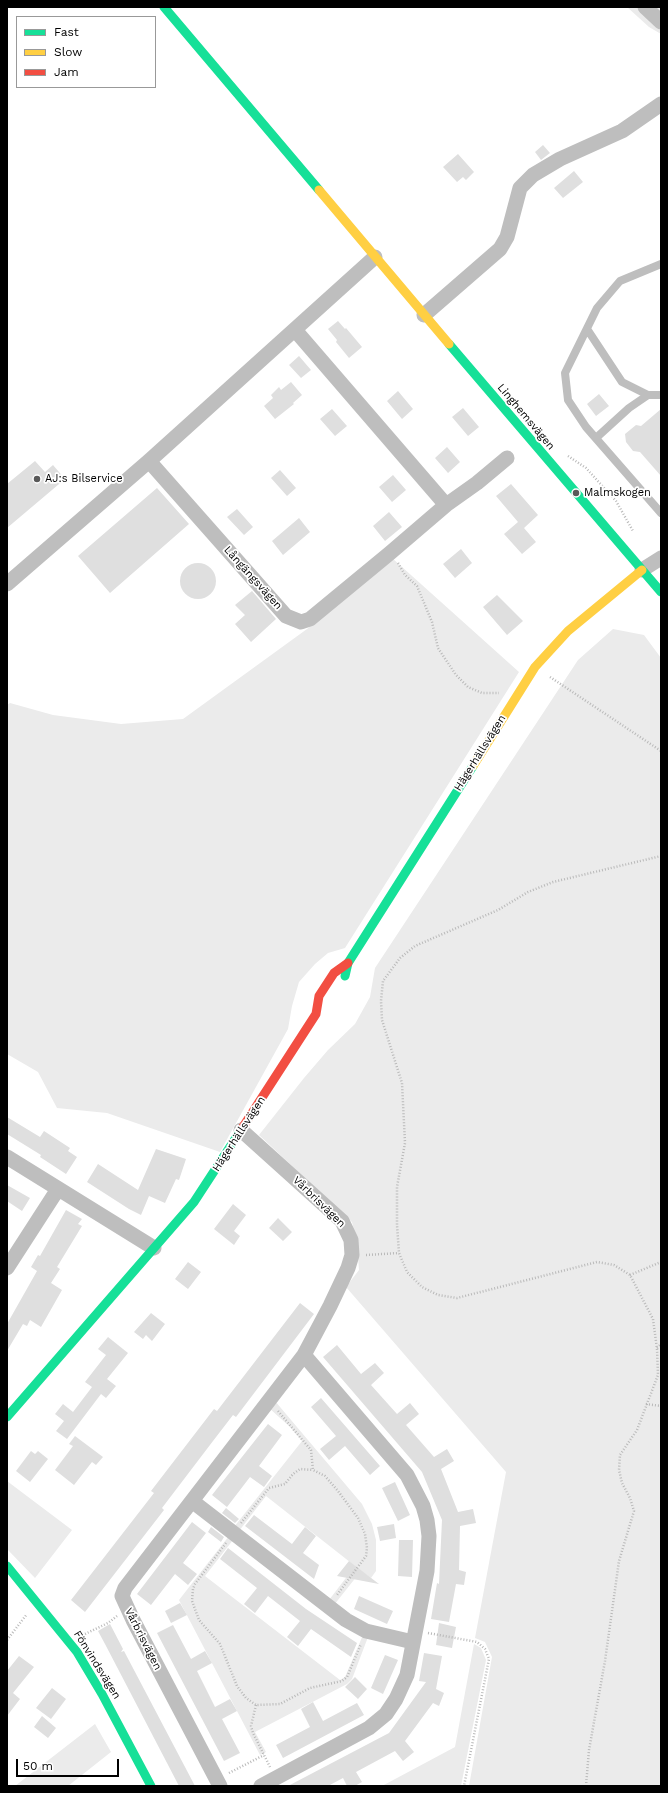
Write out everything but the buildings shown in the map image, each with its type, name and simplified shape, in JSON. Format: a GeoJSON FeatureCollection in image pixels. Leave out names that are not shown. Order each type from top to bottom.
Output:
{"type":"FeatureCollection","features":[{"type":"Feature","properties":{"kind":"street","name":"Linghemsvägen"},"geometry":{"type":"LineString","coordinates":[[164,7],[424,315],[661,592]]}},
{"type":"Feature","properties":{"kind":"street"},"geometry":{"type":"LineString","coordinates":[[644,7],[661,22]]}},
{"type":"Feature","properties":{"kind":"street"},"geometry":{"type":"LineString","coordinates":[[424,315],[500,250],[507,237],[520,188],[533,175],[560,159],[622,131],[636,123],[661,104]]}},
{"type":"Feature","properties":{"kind":"street"},"geometry":{"type":"LineString","coordinates":[[7,584],[149,462],[375,257]]}},
{"type":"Feature","properties":{"kind":"street"},"geometry":{"type":"LineString","coordinates":[[295,330],[446,505]]}},
{"type":"Feature","properties":{"kind":"street","name":"Långängsvägen"},"geometry":{"type":"LineString","coordinates":[[149,462],[286,616],[301,622],[310,619],[446,505],[478,483],[508,458]]}},
{"type":"Feature","properties":{"kind":"street"},"geometry":{"type":"LineString","coordinates":[[642,570],[661,558]]}},
{"type":"Feature","properties":{"kind":"street","name":"Hägerhällsvägen"},"geometry":{"type":"LineString","coordinates":[[7,1417],[194,1202],[316,1014],[320,996],[334,973],[348,962],[535,667],[568,631],[642,570]]}},
{"type":"Feature","properties":{"kind":"street","name":"Hägerhällsvägen"},"geometry":{"type":"LineString","coordinates":[[341,987],[344,981],[348,962]]}},
{"type":"Feature","properties":{"kind":"street","name":"Hägerhällsvägen"},"geometry":{"type":"LineString","coordinates":[[316,1014],[326,1007]]}},
{"type":"Feature","properties":{"kind":"street","name":"Vårbrisvägen"},"geometry":{"type":"LineString","coordinates":[[219,1783],[126,1608],[122,1596],[124,1588],[304,1355],[330,1306],[348,1268],[352,1255],[351,1240],[342,1221],[241,1130]]}},
{"type":"Feature","properties":{"kind":"street"},"geometry":{"type":"LineString","coordinates":[[7,1157],[58,1190],[154,1248]]}},
{"type":"Feature","properties":{"kind":"street"},"geometry":{"type":"LineString","coordinates":[[7,1268],[58,1190]]}},
{"type":"Feature","properties":{"kind":"street"},"geometry":{"type":"LineString","coordinates":[[261,1786],[355,1737],[379,1722],[386,1714],[403,1686],[427,1571],[427,1520],[422,1506],[401,1467],[304,1355]]}},
{"type":"Feature","properties":{"kind":"street"},"geometry":{"type":"LineString","coordinates":[[192,1500],[346,1620],[366,1631],[414,1636]]}},
{"type":"Feature","properties":{"kind":"street","name":"Fönvindsvägen"},"geometry":{"type":"LineString","coordinates":[[7,1566],[47,1613],[77,1652],[102,1694],[151,1786]]}},
{"type":"Feature","properties":{"kind":"lane"},"geometry":{"type":"LineString","coordinates":[[661,264],[620,281],[597,308],[565,373],[568,400],[586,427],[661,513]]}},
{"type":"Feature","properties":{"kind":"lane"},"geometry":{"type":"LineString","coordinates":[[587,329],[622,382],[648,395]]}},
{"type":"Feature","properties":{"kind":"lane"},"geometry":{"type":"LineString","coordinates":[[596,438],[629,408],[648,395],[661,394]]}},
{"type":"Feature","properties":{"kind":"path"},"geometry":{"type":"LineString","coordinates":[[390,553],[405,575],[417,586],[432,622],[438,648],[456,675],[468,687],[482,693],[496,694],[521,688]]}},
{"type":"Feature","properties":{"kind":"path"},"geometry":{"type":"LineString","coordinates":[[535,667],[661,751]]}},
{"type":"Feature","properties":{"kind":"path"},"geometry":{"type":"LineString","coordinates":[[586,1786],[589,1750],[605,1661],[619,1561],[634,1511],[630,1498],[622,1483],[619,1470],[620,1455],[637,1430],[658,1375],[657,1349],[653,1319],[630,1274],[614,1265],[597,1262],[457,1298],[438,1295],[422,1287],[407,1272],[399,1253],[397,1187],[405,1143],[402,1083],[382,1020],[381,1001],[383,982],[400,958],[415,946],[498,910],[528,892],[553,882],[661,856]]}},
{"type":"Feature","properties":{"kind":"path"},"geometry":{"type":"LineString","coordinates":[[352,1255],[399,1253]]}},
{"type":"Feature","properties":{"kind":"path"},"geometry":{"type":"LineString","coordinates":[[630,1274],[661,1262]]}},
{"type":"Feature","properties":{"kind":"path"},"geometry":{"type":"LineString","coordinates":[[657,1349],[661,1344]]}},
{"type":"Feature","properties":{"kind":"path"},"geometry":{"type":"LineString","coordinates":[[267,1402],[289,1422],[308,1445],[312,1454],[313,1470]]}},
{"type":"Feature","properties":{"kind":"path"},"geometry":{"type":"LineString","coordinates":[[646,1404],[661,1406]]}},
{"type":"Feature","properties":{"kind":"path"},"geometry":{"type":"LineString","coordinates":[[328,1607],[366,1556],[367,1541],[362,1526],[347,1502],[325,1476],[313,1470],[300,1469],[293,1474],[285,1484],[269,1488],[195,1584],[192,1601],[199,1620],[220,1644],[237,1686],[246,1698],[256,1705],[280,1704],[310,1688],[342,1681],[347,1677],[366,1631]]}},
{"type":"Feature","properties":{"kind":"path"},"geometry":{"type":"LineString","coordinates":[[82,1635],[108,1623],[126,1608]]}},
{"type":"Feature","properties":{"kind":"path"},"geometry":{"type":"LineString","coordinates":[[7,1640],[27,1614]]}},
{"type":"Feature","properties":{"kind":"path"},"geometry":{"type":"LineString","coordinates":[[414,1636],[477,1642],[488,1654],[489,1659],[464,1786]]}},
{"type":"Feature","properties":{"kind":"path"},"geometry":{"type":"LineString","coordinates":[[219,1783],[264,1755],[252,1728],[256,1705]]}},
{"type":"Feature","properties":{"kind":"shaded area"},"geometry":{"type":"Polygon","coordinates":[[[627,7],[661,7],[661,34],[649,27],[627,7]]]}},
{"type":"Feature","properties":{"kind":"shaded area"},"geometry":{"type":"Polygon","coordinates":[[[392,558],[519,672],[345,948],[328,953],[315,964],[299,982],[292,1006],[288,1029],[220,1152],[107,1113],[57,1108],[38,1072],[7,1054],[7,705],[10,703],[53,715],[121,724],[183,719],[307,629],[392,558]]]}},
{"type":"Feature","properties":{"kind":"shaded area"},"geometry":{"type":"Polygon","coordinates":[[[613,629],[644,635],[661,658],[661,1786],[469,1786],[492,1657],[485,1642],[475,1638],[506,1472],[346,1287],[359,1270],[357,1244],[352,1222],[259,1135],[328,1050],[355,1024],[370,997],[375,968],[578,660],[613,629]]]}},
{"type":"Feature","properties":{"kind":"shaded area"},"geometry":{"type":"Polygon","coordinates":[[[275,1401],[362,1504],[372,1524],[376,1540],[376,1571],[371,1578],[361,1571],[334,1605],[329,1600],[355,1566],[266,1496],[239,1531],[234,1527],[302,1441],[290,1427],[269,1408],[275,1401]]]}},
{"type":"Feature","properties":{"kind":"shaded area"},"geometry":{"type":"Polygon","coordinates":[[[7,1481],[72,1530],[35,1578],[7,1549],[7,1481]]]}},
{"type":"Feature","properties":{"kind":"shaded area"},"geometry":{"type":"Polygon","coordinates":[[[229,1536],[233,1540],[205,1576],[340,1680],[345,1677],[363,1635],[368,1637],[352,1679],[347,1684],[255,1732],[266,1752],[260,1755],[179,1600],[229,1536]]]}},
{"type":"Feature","properties":{"kind":"shaded area"},"geometry":{"type":"Polygon","coordinates":[[[474,1644],[481,1648],[486,1660],[461,1786],[382,1786],[455,1747],[474,1644]]]}},
{"type":"Feature","properties":{"kind":"shaded area"},"geometry":{"type":"Polygon","coordinates":[[[95,1724],[111,1752],[68,1786],[15,1786],[95,1724]]]}},
{"type":"Feature","properties":{"kind":"traffic: fast"},"geometry":{"type":"LineString","coordinates":[[164,7],[319,190]]}},
{"type":"Feature","properties":{"kind":"traffic: fast"},"geometry":{"type":"LineString","coordinates":[[449,344],[661,592]]}},
{"type":"Feature","properties":{"kind":"traffic: fast"},"geometry":{"type":"LineString","coordinates":[[345,976],[348,963],[473,766]]}},
{"type":"Feature","properties":{"kind":"traffic: fast"},"geometry":{"type":"LineString","coordinates":[[7,1417],[194,1202],[241,1130]]}},
{"type":"Feature","properties":{"kind":"traffic: fast"},"geometry":{"type":"LineString","coordinates":[[7,1566],[77,1652],[102,1694],[151,1786]]}},
{"type":"Feature","properties":{"kind":"traffic: slow"},"geometry":{"type":"LineString","coordinates":[[319,190],[449,344]]}},
{"type":"Feature","properties":{"kind":"traffic: slow"},"geometry":{"type":"LineString","coordinates":[[473,766],[535,667],[568,631],[642,570]]}},
{"type":"Feature","properties":{"kind":"traffic: jam"},"geometry":{"type":"LineString","coordinates":[[241,1130],[316,1014],[319,996],[334,973],[348,963]]}},
{"type":"Feature","properties":{"kind":"place","name":"AJ:s Bilservice"},"geometry":{"type":"Point","coordinates":[37,479]}},
{"type":"Feature","properties":{"kind":"place","name":"Malmskogen"},"geometry":{"type":"Point","coordinates":[576,493]}}]}
